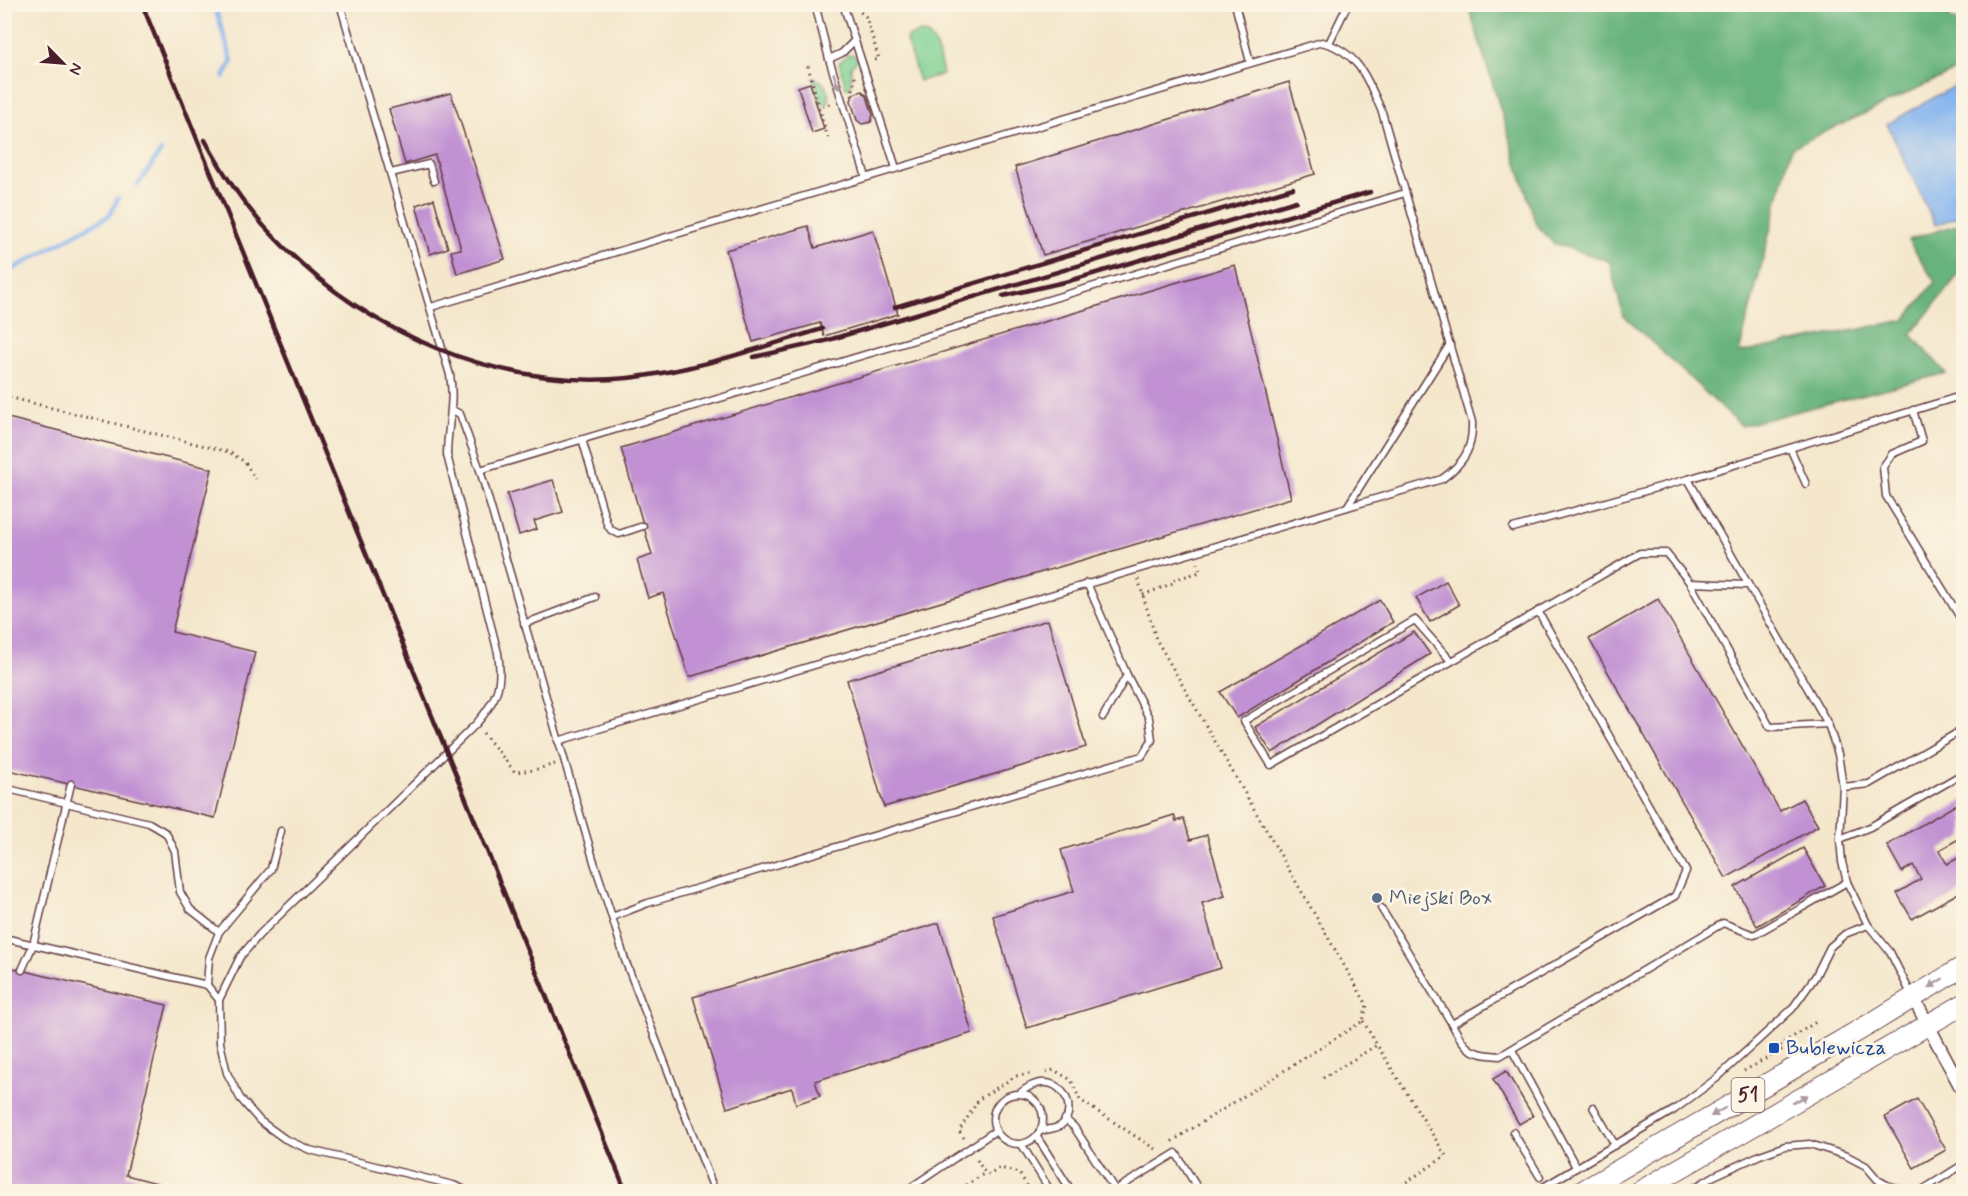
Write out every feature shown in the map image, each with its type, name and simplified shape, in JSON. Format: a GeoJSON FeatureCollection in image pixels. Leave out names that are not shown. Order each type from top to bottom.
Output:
{"type":"FeatureCollection","features":[{"type":"Feature","properties":{"kind":"main road","name":"51"},"geometry":{"type":"LineString","coordinates":[[1581,1191],[1875,1021],[1964,966]]}},
{"type":"Feature","properties":{"kind":"main road","name":"51"},"geometry":{"type":"LineString","coordinates":[[1639,1191],[1964,1004]]}},
{"type":"Feature","properties":{"kind":"street"},"geometry":{"type":"LineString","coordinates":[[1913,997],[1964,1093]]}},
{"type":"Feature","properties":{"kind":"lane"},"geometry":{"type":"LineString","coordinates":[[340,4],[450,375],[453,392],[447,432],[447,455],[501,671],[498,690],[490,708],[476,724],[260,934],[240,957],[219,1000],[220,1043],[228,1073],[240,1098],[260,1121],[285,1139],[310,1150],[470,1191]]}},
{"type":"Feature","properties":{"kind":"lane"},"geometry":{"type":"LineString","coordinates":[[815,4],[829,59],[866,177]]}},
{"type":"Feature","properties":{"kind":"lane"},"geometry":{"type":"LineString","coordinates":[[843,4],[896,168]]}},
{"type":"Feature","properties":{"kind":"lane"},"geometry":{"type":"LineString","coordinates":[[1234,4],[1250,62]]}},
{"type":"Feature","properties":{"kind":"lane"},"geometry":{"type":"LineString","coordinates":[[1329,44],[1348,4]]}},
{"type":"Feature","properties":{"kind":"lane"},"geometry":{"type":"LineString","coordinates":[[829,59],[842,53],[854,41]]}},
{"type":"Feature","properties":{"kind":"lane"},"geometry":{"type":"LineString","coordinates":[[430,307],[1322,42],[1339,47],[1352,57],[1367,78],[1383,112],[1472,422],[1472,438],[1465,456],[1456,469],[1442,479],[558,741]]}},
{"type":"Feature","properties":{"kind":"lane"},"geometry":{"type":"LineString","coordinates":[[390,174],[429,164],[434,182]]}},
{"type":"Feature","properties":{"kind":"lane"},"geometry":{"type":"LineString","coordinates":[[480,470],[1405,193]]}},
{"type":"Feature","properties":{"kind":"lane"},"geometry":{"type":"LineString","coordinates":[[1347,507],[1450,344]]}},
{"type":"Feature","properties":{"kind":"lane"},"geometry":{"type":"LineString","coordinates":[[1513,528],[1688,479],[1964,395]]}},
{"type":"Feature","properties":{"kind":"lane"},"geometry":{"type":"LineString","coordinates":[[452,410],[460,414],[480,470],[558,741],[625,960],[715,1191]]}},
{"type":"Feature","properties":{"kind":"lane"},"geometry":{"type":"LineString","coordinates":[[1913,410],[1922,441],[1892,454],[1883,467],[1886,496],[1964,624]]}},
{"type":"Feature","properties":{"kind":"lane"},"geometry":{"type":"LineString","coordinates":[[582,439],[607,524],[611,530],[619,534],[643,526]]}},
{"type":"Feature","properties":{"kind":"lane"},"geometry":{"type":"LineString","coordinates":[[1790,448],[1806,484]]}},
{"type":"Feature","properties":{"kind":"lane"},"geometry":{"type":"LineString","coordinates":[[1688,479],[1828,724],[1838,754],[1843,787],[1840,839],[1847,882],[1868,925],[1890,952],[1913,997]]}},
{"type":"Feature","properties":{"kind":"lane"},"geometry":{"type":"LineString","coordinates":[[1451,661],[1415,620],[1244,721],[1271,765],[1640,552],[1666,553],[1689,583],[1770,728],[1828,724]]}},
{"type":"Feature","properties":{"kind":"lane"},"geometry":{"type":"LineString","coordinates":[[612,917],[648,903],[1142,756],[1152,740],[1149,718],[1127,675],[1088,583]]}},
{"type":"Feature","properties":{"kind":"lane"},"geometry":{"type":"LineString","coordinates":[[1689,583],[1748,585]]}},
{"type":"Feature","properties":{"kind":"lane"},"geometry":{"type":"LineString","coordinates":[[524,624],[595,597]]}},
{"type":"Feature","properties":{"kind":"lane"},"geometry":{"type":"LineString","coordinates":[[1452,1024],[1675,896],[1686,872],[1538,611]]}},
{"type":"Feature","properties":{"kind":"lane"},"geometry":{"type":"LineString","coordinates":[[1103,717],[1127,675]]}},
{"type":"Feature","properties":{"kind":"lane"},"geometry":{"type":"LineString","coordinates":[[1843,787],[1869,784],[1964,729]]}},
{"type":"Feature","properties":{"kind":"lane"},"geometry":{"type":"LineString","coordinates":[[1840,839],[1870,827],[1964,773]]}},
{"type":"Feature","properties":{"kind":"lane"},"geometry":{"type":"LineString","coordinates":[[22,970],[33,945],[71,784]]}},
{"type":"Feature","properties":{"kind":"lane"},"geometry":{"type":"LineString","coordinates":[[4,788],[149,823],[165,833],[175,851],[180,892],[190,909],[219,932]]}},
{"type":"Feature","properties":{"kind":"lane"},"geometry":{"type":"LineString","coordinates":[[207,985],[208,958],[219,932],[271,869],[281,831]]}},
{"type":"Feature","properties":{"kind":"lane"},"geometry":{"type":"LineString","coordinates":[[1381,908],[1464,1046],[1481,1054],[1500,1056],[1723,923],[1754,935],[1847,882]]}},
{"type":"Feature","properties":{"kind":"lane"},"geometry":{"type":"LineString","coordinates":[[1535,1191],[1674,1110],[1717,1078],[1792,1009],[1815,977],[1830,947],[1845,934],[1868,925]]}},
{"type":"Feature","properties":{"kind":"lane"},"geometry":{"type":"LineString","coordinates":[[4,938],[207,985],[219,1000]]}},
{"type":"Feature","properties":{"kind":"lane"},"geometry":{"type":"LineString","coordinates":[[1512,1050],[1576,1167]]}},
{"type":"Feature","properties":{"kind":"lane"},"geometry":{"type":"LineString","coordinates":[[1019,1094],[1028,1096],[1041,1107],[1044,1123],[1041,1131],[1036,1137],[1022,1145],[1006,1142],[995,1131],[993,1122],[996,1106],[1002,1099],[1019,1094],[1034,1083],[1051,1083],[1064,1094],[1068,1102],[1065,1119],[1061,1125],[1041,1131]]}},
{"type":"Feature","properties":{"kind":"lane"},"geometry":{"type":"LineString","coordinates":[[1593,1107],[1615,1145]]}},
{"type":"Feature","properties":{"kind":"lane"},"geometry":{"type":"LineString","coordinates":[[1065,1119],[1074,1127],[1115,1190],[1176,1153],[1200,1191]]}},
{"type":"Feature","properties":{"kind":"lane"},"geometry":{"type":"LineString","coordinates":[[904,1191],[995,1131]]}},
{"type":"Feature","properties":{"kind":"lane"},"geometry":{"type":"LineString","coordinates":[[1513,1132],[1540,1177]]}},
{"type":"Feature","properties":{"kind":"lane"},"geometry":{"type":"LineString","coordinates":[[1036,1137],[1072,1191]]}},
{"type":"Feature","properties":{"kind":"lane"},"geometry":{"type":"LineString","coordinates":[[1687,1191],[1760,1155],[1785,1146],[1810,1144],[1847,1156],[1866,1166],[1885,1188],[1911,1191]]}},
{"type":"Feature","properties":{"kind":"lane"},"geometry":{"type":"LineString","coordinates":[[1022,1145],[1051,1191]]}},
{"type":"Feature","properties":{"kind":"lane"},"geometry":{"type":"LineString","coordinates":[[1919,1191],[1964,1164]]}},
{"type":"Feature","properties":{"kind":"path"},"geometry":{"type":"LineString","coordinates":[[819,107],[852,98],[856,68],[879,59],[866,17],[857,10],[855,4]]}},
{"type":"Feature","properties":{"kind":"path"},"geometry":{"type":"LineString","coordinates":[[808,66],[828,138]]}},
{"type":"Feature","properties":{"kind":"path"},"geometry":{"type":"LineString","coordinates":[[4,396],[229,452],[245,462],[255,479]]}},
{"type":"Feature","properties":{"kind":"path"},"geometry":{"type":"LineString","coordinates":[[1143,595],[1173,583],[1173,580],[1200,572],[1198,563],[1203,560]]}},
{"type":"Feature","properties":{"kind":"path"},"geometry":{"type":"LineString","coordinates":[[1137,577],[1156,639],[1367,1005],[1363,1021],[1168,1145]]}},
{"type":"Feature","properties":{"kind":"path"},"geometry":{"type":"LineString","coordinates":[[484,734],[515,772],[555,764]]}},
{"type":"Feature","properties":{"kind":"path"},"geometry":{"type":"LineString","coordinates":[[1744,1071],[1783,1049],[1780,1045],[1819,1020]]}},
{"type":"Feature","properties":{"kind":"path"},"geometry":{"type":"LineString","coordinates":[[1363,1021],[1446,1156],[1391,1191]]}},
{"type":"Feature","properties":{"kind":"path"},"geometry":{"type":"LineString","coordinates":[[1323,1078],[1377,1045]]}},
{"type":"Feature","properties":{"kind":"path"},"geometry":{"type":"LineString","coordinates":[[1045,1072],[1054,1070],[1071,1080],[1080,1100],[1158,1151]]}},
{"type":"Feature","properties":{"kind":"path"},"geometry":{"type":"LineString","coordinates":[[964,1138],[959,1131],[979,1100],[1016,1076],[1035,1073]]}},
{"type":"Feature","properties":{"kind":"path"},"geometry":{"type":"LineString","coordinates":[[977,1160],[985,1173]]}},
{"type":"Feature","properties":{"kind":"path"},"geometry":{"type":"LineString","coordinates":[[956,1191],[985,1173],[989,1175],[1000,1168],[1019,1173],[1031,1191]]}},
{"type":"Feature","properties":{"kind":"green space"},"geometry":{"type":"Polygon","coordinates":[[[1929,4],[1963,26],[1963,67],[1791,148],[1739,353],[1905,320],[1935,282],[1908,240],[1963,223],[1963,269],[1911,334],[1946,373],[1741,426],[1623,315],[1609,261],[1553,243],[1536,224],[1468,5],[1929,4]]]}},
{"type":"Feature","properties":{"kind":"green space"},"geometry":{"type":"Polygon","coordinates":[[[920,33],[926,34],[934,42],[943,74],[919,81],[906,40],[907,37],[920,33]]]}},
{"type":"Feature","properties":{"kind":"green space"},"geometry":{"type":"Polygon","coordinates":[[[848,54],[858,59],[851,66],[851,87],[846,88],[839,63],[848,54]]]}},
{"type":"Feature","properties":{"kind":"green space"},"geometry":{"type":"Polygon","coordinates":[[[813,78],[821,81],[826,87],[829,103],[821,104],[813,78]]]}},
{"type":"Feature","properties":{"kind":"water"},"geometry":{"type":"Polygon","coordinates":[[[1963,81],[1963,215],[1935,225],[1887,124],[1963,81]]]}},
{"type":"Feature","properties":{"kind":"building"},"geometry":{"type":"Polygon","coordinates":[[[1289,82],[1315,174],[1043,255],[1015,167],[1289,82]]]}},
{"type":"Feature","properties":{"kind":"building"},"geometry":{"type":"Polygon","coordinates":[[[810,83],[824,129],[812,133],[798,87],[810,83]]]}},
{"type":"Feature","properties":{"kind":"building"},"geometry":{"type":"Polygon","coordinates":[[[862,91],[867,96],[873,115],[871,122],[862,124],[857,120],[851,101],[853,94],[862,91]]]}},
{"type":"Feature","properties":{"kind":"building"},"geometry":{"type":"Polygon","coordinates":[[[451,93],[505,259],[457,274],[451,251],[461,249],[435,155],[405,164],[389,109],[451,93]]]}},
{"type":"Feature","properties":{"kind":"building"},"geometry":{"type":"Polygon","coordinates":[[[434,199],[448,248],[430,254],[416,205],[434,199]]]}},
{"type":"Feature","properties":{"kind":"building"},"geometry":{"type":"Polygon","coordinates":[[[808,226],[815,248],[873,230],[898,314],[824,336],[820,323],[753,342],[726,250],[808,226]]]}},
{"type":"Feature","properties":{"kind":"building"},"geometry":{"type":"Polygon","coordinates":[[[1235,265],[1291,498],[689,677],[663,593],[648,598],[637,560],[652,555],[621,448],[1235,265]]]}},
{"type":"Feature","properties":{"kind":"building"},"geometry":{"type":"Polygon","coordinates":[[[4,417],[212,469],[172,632],[255,652],[215,818],[4,769],[4,417]]]}},
{"type":"Feature","properties":{"kind":"building"},"geometry":{"type":"Polygon","coordinates":[[[553,480],[563,512],[534,521],[537,529],[519,535],[507,494],[553,480]]]}},
{"type":"Feature","properties":{"kind":"building"},"geometry":{"type":"Polygon","coordinates":[[[1446,581],[1459,605],[1430,622],[1416,598],[1446,581]]]}},
{"type":"Feature","properties":{"kind":"building"},"geometry":{"type":"Polygon","coordinates":[[[1658,599],[1780,811],[1802,799],[1818,826],[1726,878],[1589,639],[1658,599]]]}},
{"type":"Feature","properties":{"kind":"building"},"geometry":{"type":"Polygon","coordinates":[[[1380,600],[1393,622],[1237,718],[1220,692],[1380,600]]]}},
{"type":"Feature","properties":{"kind":"building"},"geometry":{"type":"Polygon","coordinates":[[[1048,620],[1086,747],[884,807],[847,680],[1048,620]]]}},
{"type":"Feature","properties":{"kind":"building"},"geometry":{"type":"Polygon","coordinates":[[[1414,632],[1430,654],[1272,753],[1255,727],[1414,632]]]}},
{"type":"Feature","properties":{"kind":"building"},"geometry":{"type":"Polygon","coordinates":[[[1964,800],[1964,836],[1939,850],[1947,864],[1964,855],[1964,890],[1912,919],[1897,893],[1921,879],[1913,865],[1902,872],[1887,845],[1964,800]]]}},
{"type":"Feature","properties":{"kind":"building"},"geometry":{"type":"Polygon","coordinates":[[[1174,815],[1176,821],[1184,819],[1190,840],[1207,835],[1225,896],[1202,903],[1221,968],[1027,1028],[993,916],[1074,891],[1061,850],[1174,815]]]}},
{"type":"Feature","properties":{"kind":"building"},"geometry":{"type":"Polygon","coordinates":[[[1803,848],[1825,886],[1757,926],[1735,887],[1803,848]]]}},
{"type":"Feature","properties":{"kind":"building"},"geometry":{"type":"Polygon","coordinates":[[[939,923],[972,1033],[815,1081],[820,1096],[796,1104],[792,1088],[727,1108],[693,997],[939,923]]]}},
{"type":"Feature","properties":{"kind":"building"},"geometry":{"type":"Polygon","coordinates":[[[4,966],[167,1005],[126,1175],[191,1192],[4,1192],[4,966]]]}},
{"type":"Feature","properties":{"kind":"building"},"geometry":{"type":"Polygon","coordinates":[[[1506,1071],[1533,1116],[1519,1124],[1493,1079],[1506,1071]]]}},
{"type":"Feature","properties":{"kind":"building"},"geometry":{"type":"Polygon","coordinates":[[[1917,1099],[1946,1150],[1914,1168],[1885,1117],[1917,1099]]]}},
{"type":"Feature","properties":{"kind":"waterway"},"geometry":{"type":"LineString","coordinates":[[214,4],[232,61],[224,77]]}},
{"type":"Feature","properties":{"kind":"waterway"},"geometry":{"type":"LineString","coordinates":[[138,185],[161,151]]}},
{"type":"Feature","properties":{"kind":"waterway"},"geometry":{"type":"LineString","coordinates":[[4,274],[110,215],[118,198]]}},
{"type":"Feature","properties":{"kind":"railway"},"geometry":{"type":"LineString","coordinates":[[142,4],[626,1192]]}},
{"type":"Feature","properties":{"kind":"railway"},"geometry":{"type":"LineString","coordinates":[[205,140],[228,179],[255,216],[312,272],[351,302],[392,327],[437,348],[483,364],[530,375],[579,379],[628,378],[702,364],[822,329]]}},
{"type":"Feature","properties":{"kind":"railway"},"geometry":{"type":"LineString","coordinates":[[895,307],[1293,188]]}},
{"type":"Feature","properties":{"kind":"railway"},"geometry":{"type":"LineString","coordinates":[[1003,296],[1069,281],[1370,192]]}},
{"type":"Feature","properties":{"kind":"railway"},"geometry":{"type":"LineString","coordinates":[[754,357],[825,341],[1296,201]]}},
{"type":"Feature","properties":{"kind":"place","name":"Miejski Box"},"geometry":{"type":"Point","coordinates":[1377,898]}},
{"type":"Feature","properties":{"kind":"place","name":"Bublewicza"},"geometry":{"type":"Point","coordinates":[1774,1048]}}]}
